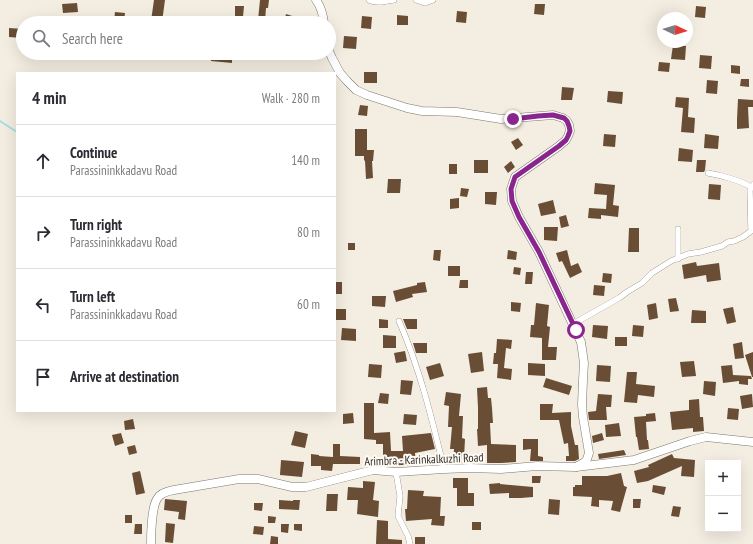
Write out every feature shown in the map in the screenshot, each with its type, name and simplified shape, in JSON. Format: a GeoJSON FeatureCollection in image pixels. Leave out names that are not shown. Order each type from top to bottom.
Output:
{"type":"FeatureCollection","features":[{"type":"Feature","properties":{"kind":"main road"},"geometry":{"type":"LineString","coordinates":[[316,0],[320,5],[323,16]]}},
{"type":"Feature","properties":{"kind":"main road"},"geometry":{"type":"LineString","coordinates":[[333,60],[346,81],[356,90],[407,108],[422,111],[457,112],[501,119],[553,115],[564,118],[567,121],[570,131],[566,140],[515,177],[511,189],[512,201],[519,217],[539,252],[581,342],[584,363],[582,405],[589,453],[585,462],[576,468]]}},
{"type":"Feature","properties":{"kind":"main road","name":"Arimbra - Karinkalkuzhi Road"},"geometry":{"type":"LineString","coordinates":[[151,544],[153,516],[157,500],[160,495],[169,491],[198,485],[239,479],[258,479],[292,487],[306,487],[373,470],[396,472],[470,468],[501,469],[537,466],[576,468],[634,460],[706,437],[753,442]]}},
{"type":"Feature","properties":{"kind":"street"},"geometry":{"type":"LineString","coordinates":[[370,0],[373,2],[394,0]]}},
{"type":"Feature","properties":{"kind":"street"},"geometry":{"type":"LineString","coordinates":[[416,0],[425,3],[433,0]]}},
{"type":"Feature","properties":{"kind":"street"},"geometry":{"type":"LineString","coordinates":[[573,324],[638,286],[652,273],[671,261],[688,254],[722,246],[728,242],[743,237],[751,231],[750,190],[752,186],[708,173]]}},
{"type":"Feature","properties":{"kind":"street"},"geometry":{"type":"LineString","coordinates":[[678,229],[678,259]]}},
{"type":"Feature","properties":{"kind":"street"},"geometry":{"type":"LineString","coordinates":[[399,321],[408,339],[426,394],[444,469]]}},
{"type":"Feature","properties":{"kind":"street"},"geometry":{"type":"LineString","coordinates":[[396,472],[400,496],[398,516],[408,536],[410,544]]}},
{"type":"Feature","properties":{"kind":"building"},"geometry":{"type":"Polygon","coordinates":[[[154,0],[165,0],[163,16],[152,16],[154,0]]]}},
{"type":"Feature","properties":{"kind":"building"},"geometry":{"type":"Polygon","coordinates":[[[260,0],[269,0],[265,16],[258,16],[260,0]]]}},
{"type":"Feature","properties":{"kind":"building"},"geometry":{"type":"Polygon","coordinates":[[[77,3],[78,12],[63,13],[62,4],[77,3]]]}},
{"type":"Feature","properties":{"kind":"building"},"geometry":{"type":"Polygon","coordinates":[[[535,4],[545,4],[544,15],[534,14],[535,4]]]}},
{"type":"Feature","properties":{"kind":"building"},"geometry":{"type":"Polygon","coordinates":[[[235,6],[244,6],[243,16],[235,16],[235,6]]]}},
{"type":"Feature","properties":{"kind":"building"},"geometry":{"type":"Polygon","coordinates":[[[696,6],[706,7],[705,18],[695,17],[696,6]]]}},
{"type":"Feature","properties":{"kind":"building"},"geometry":{"type":"Polygon","coordinates":[[[457,11],[467,12],[466,23],[456,22],[457,11]]]}},
{"type":"Feature","properties":{"kind":"building"},"geometry":{"type":"Polygon","coordinates":[[[115,12],[125,13],[125,16],[115,16],[115,12]]]}},
{"type":"Feature","properties":{"kind":"building"},"geometry":{"type":"Polygon","coordinates":[[[397,15],[408,16],[408,25],[397,25],[397,15]]]}},
{"type":"Feature","properties":{"kind":"building"},"geometry":{"type":"Polygon","coordinates":[[[362,16],[372,17],[371,29],[361,28],[362,16]]]}},
{"type":"Feature","properties":{"kind":"building"},"geometry":{"type":"Polygon","coordinates":[[[9,28],[16,28],[16,38],[9,37],[9,28]]]}},
{"type":"Feature","properties":{"kind":"building"},"geometry":{"type":"Polygon","coordinates":[[[344,36],[357,37],[356,49],[343,48],[344,36]]]}},
{"type":"Feature","properties":{"kind":"building"},"geometry":{"type":"Polygon","coordinates":[[[673,48],[686,48],[685,60],[671,59],[673,48]]]}},
{"type":"Feature","properties":{"kind":"building"},"geometry":{"type":"Polygon","coordinates":[[[700,55],[712,56],[711,69],[699,68],[700,55]]]}},
{"type":"Feature","properties":{"kind":"building"},"geometry":{"type":"Polygon","coordinates":[[[232,60],[232,63],[211,61],[232,60]]]}},
{"type":"Feature","properties":{"kind":"building"},"geometry":{"type":"Polygon","coordinates":[[[659,62],[670,63],[669,72],[658,71],[659,62]]]}},
{"type":"Feature","properties":{"kind":"building"},"geometry":{"type":"Polygon","coordinates":[[[731,65],[740,66],[740,74],[731,73],[731,65]]]}},
{"type":"Feature","properties":{"kind":"building"},"geometry":{"type":"Polygon","coordinates":[[[364,72],[377,72],[377,83],[364,83],[364,72]]]}},
{"type":"Feature","properties":{"kind":"building"},"geometry":{"type":"Polygon","coordinates":[[[741,79],[749,79],[749,87],[740,86],[741,79]]]}},
{"type":"Feature","properties":{"kind":"building"},"geometry":{"type":"Polygon","coordinates":[[[707,80],[718,81],[717,94],[706,93],[707,80]]]}},
{"type":"Feature","properties":{"kind":"building"},"geometry":{"type":"Polygon","coordinates":[[[562,87],[574,88],[572,100],[561,100],[562,87]]]}},
{"type":"Feature","properties":{"kind":"building"},"geometry":{"type":"Polygon","coordinates":[[[608,91],[623,92],[622,104],[607,102],[608,91]]]}},
{"type":"Feature","properties":{"kind":"building"},"geometry":{"type":"Polygon","coordinates":[[[676,97],[689,98],[688,117],[695,118],[694,133],[681,132],[683,108],[675,107],[676,97]]]}},
{"type":"Feature","properties":{"kind":"building"},"geometry":{"type":"Polygon","coordinates":[[[738,99],[753,100],[753,107],[748,107],[749,128],[737,129],[738,99]]]}},
{"type":"Feature","properties":{"kind":"building"},"geometry":{"type":"Polygon","coordinates":[[[360,105],[368,106],[367,116],[358,115],[360,105]]]}},
{"type":"Feature","properties":{"kind":"building"},"geometry":{"type":"Polygon","coordinates":[[[355,129],[367,129],[367,150],[374,150],[372,161],[373,178],[366,179],[364,156],[355,156],[355,129]]]}},
{"type":"Feature","properties":{"kind":"building"},"geometry":{"type":"Polygon","coordinates":[[[604,134],[616,135],[615,147],[603,146],[604,134]]]}},
{"type":"Feature","properties":{"kind":"building"},"geometry":{"type":"Polygon","coordinates":[[[705,134],[719,136],[718,149],[704,148],[705,134]]]}},
{"type":"Feature","properties":{"kind":"building"},"geometry":{"type":"Polygon","coordinates":[[[518,138],[523,145],[516,150],[511,142],[518,138]]]}},
{"type":"Feature","properties":{"kind":"building"},"geometry":{"type":"Polygon","coordinates":[[[679,148],[693,150],[692,162],[678,161],[679,148]]]}},
{"type":"Feature","properties":{"kind":"building"},"geometry":{"type":"Polygon","coordinates":[[[474,160],[488,160],[488,173],[474,173],[474,160]]]}},
{"type":"Feature","properties":{"kind":"building"},"geometry":{"type":"Polygon","coordinates":[[[697,160],[706,160],[704,172],[696,172],[697,160]]]}},
{"type":"Feature","properties":{"kind":"building"},"geometry":{"type":"Polygon","coordinates":[[[511,161],[515,167],[508,173],[504,167],[511,161]]]}},
{"type":"Feature","properties":{"kind":"building"},"geometry":{"type":"Polygon","coordinates":[[[449,164],[457,164],[457,174],[449,174],[449,164]]]}},
{"type":"Feature","properties":{"kind":"building"},"geometry":{"type":"Polygon","coordinates":[[[388,179],[401,179],[400,193],[387,193],[388,179]]]}},
{"type":"Feature","properties":{"kind":"building"},"geometry":{"type":"Polygon","coordinates":[[[595,183],[615,185],[613,205],[619,206],[618,217],[601,215],[601,219],[588,218],[589,208],[606,209],[607,195],[594,194],[595,183]]]}},
{"type":"Feature","properties":{"kind":"building"},"geometry":{"type":"Polygon","coordinates":[[[709,184],[721,185],[720,200],[708,199],[709,184]]]}},
{"type":"Feature","properties":{"kind":"building"},"geometry":{"type":"Polygon","coordinates":[[[461,188],[469,189],[467,197],[460,196],[461,188]]]}},
{"type":"Feature","properties":{"kind":"building"},"geometry":{"type":"Polygon","coordinates":[[[485,192],[497,192],[496,205],[485,204],[485,192]]]}},
{"type":"Feature","properties":{"kind":"building"},"geometry":{"type":"Polygon","coordinates":[[[459,198],[459,208],[450,209],[450,199],[459,198]]]}},
{"type":"Feature","properties":{"kind":"building"},"geometry":{"type":"Polygon","coordinates":[[[553,200],[556,213],[541,216],[538,204],[553,200]]]}},
{"type":"Feature","properties":{"kind":"building"},"geometry":{"type":"Polygon","coordinates":[[[566,215],[569,226],[561,228],[559,217],[566,215]]]}},
{"type":"Feature","properties":{"kind":"building"},"geometry":{"type":"Polygon","coordinates":[[[544,227],[558,227],[557,241],[544,240],[544,227]]]}},
{"type":"Feature","properties":{"kind":"building"},"geometry":{"type":"Polygon","coordinates":[[[629,228],[639,228],[639,252],[628,252],[629,228]]]}},
{"type":"Feature","properties":{"kind":"building"},"geometry":{"type":"Polygon","coordinates":[[[348,243],[355,243],[355,250],[348,250],[348,243]]]}},
{"type":"Feature","properties":{"kind":"building"},"geometry":{"type":"Polygon","coordinates":[[[434,250],[441,250],[440,261],[433,260],[434,250]]]}},
{"type":"Feature","properties":{"kind":"building"},"geometry":{"type":"Polygon","coordinates":[[[508,250],[517,252],[516,260],[507,259],[508,250]]]}},
{"type":"Feature","properties":{"kind":"building"},"geometry":{"type":"Polygon","coordinates":[[[567,250],[571,266],[578,263],[582,272],[570,278],[562,261],[559,262],[556,253],[567,250]]]}},
{"type":"Feature","properties":{"kind":"building"},"geometry":{"type":"Polygon","coordinates":[[[696,262],[697,266],[719,263],[721,280],[707,282],[706,275],[684,279],[682,265],[696,262]]]}},
{"type":"Feature","properties":{"kind":"building"},"geometry":{"type":"Polygon","coordinates":[[[448,266],[460,266],[460,276],[448,276],[448,266]]]}},
{"type":"Feature","properties":{"kind":"building"},"geometry":{"type":"Polygon","coordinates":[[[514,267],[521,268],[520,275],[513,274],[514,267]]]}},
{"type":"Feature","properties":{"kind":"building"},"geometry":{"type":"Polygon","coordinates":[[[526,272],[533,272],[532,284],[525,284],[526,272]]]}},
{"type":"Feature","properties":{"kind":"building"},"geometry":{"type":"Polygon","coordinates":[[[603,273],[612,274],[611,283],[602,282],[603,273]]]}},
{"type":"Feature","properties":{"kind":"building"},"geometry":{"type":"Polygon","coordinates":[[[460,280],[468,280],[468,288],[459,288],[460,280]]]}},
{"type":"Feature","properties":{"kind":"building"},"geometry":{"type":"Polygon","coordinates":[[[336,282],[342,282],[342,294],[336,294],[336,282]]]}},
{"type":"Feature","properties":{"kind":"building"},"geometry":{"type":"Polygon","coordinates":[[[425,282],[427,292],[412,294],[413,297],[396,302],[393,291],[417,285],[417,283],[425,282]]]}},
{"type":"Feature","properties":{"kind":"building"},"geometry":{"type":"Polygon","coordinates":[[[594,285],[605,286],[604,296],[593,295],[594,285]]]}},
{"type":"Feature","properties":{"kind":"building"},"geometry":{"type":"Polygon","coordinates":[[[372,296],[386,296],[385,307],[372,306],[372,296]]]}},
{"type":"Feature","properties":{"kind":"building"},"geometry":{"type":"Polygon","coordinates":[[[676,298],[679,311],[670,312],[668,299],[676,298]]]}},
{"type":"Feature","properties":{"kind":"building"},"geometry":{"type":"Polygon","coordinates":[[[511,302],[521,303],[520,312],[511,311],[511,302]]]}},
{"type":"Feature","properties":{"kind":"building"},"geometry":{"type":"Polygon","coordinates":[[[536,303],[549,305],[547,326],[550,327],[548,347],[557,347],[556,360],[542,360],[542,338],[530,337],[531,325],[534,325],[536,303]]]}},
{"type":"Feature","properties":{"kind":"building"},"geometry":{"type":"Polygon","coordinates":[[[656,303],[658,318],[649,320],[647,305],[656,303]]]}},
{"type":"Feature","properties":{"kind":"building"},"geometry":{"type":"Polygon","coordinates":[[[733,307],[736,322],[727,324],[723,309],[733,307]]]}},
{"type":"Feature","properties":{"kind":"building"},"geometry":{"type":"Polygon","coordinates":[[[336,309],[346,309],[346,320],[336,320],[336,309]]]}},
{"type":"Feature","properties":{"kind":"building"},"geometry":{"type":"Polygon","coordinates":[[[692,310],[706,311],[706,323],[691,323],[692,310]]]}},
{"type":"Feature","properties":{"kind":"building"},"geometry":{"type":"Polygon","coordinates":[[[379,319],[388,320],[388,328],[379,328],[379,319]]]}},
{"type":"Feature","properties":{"kind":"building"},"geometry":{"type":"Polygon","coordinates":[[[403,319],[417,319],[417,329],[407,329],[403,319]]]}},
{"type":"Feature","properties":{"kind":"building"},"geometry":{"type":"Polygon","coordinates":[[[593,325],[608,326],[607,339],[592,337],[593,325]]]}},
{"type":"Feature","properties":{"kind":"building"},"geometry":{"type":"Polygon","coordinates":[[[633,325],[644,326],[643,337],[632,336],[633,325]]]}},
{"type":"Feature","properties":{"kind":"building"},"geometry":{"type":"Polygon","coordinates":[[[342,328],[356,329],[356,341],[341,340],[342,328]]]}},
{"type":"Feature","properties":{"kind":"building"},"geometry":{"type":"Polygon","coordinates":[[[383,335],[396,336],[396,348],[383,348],[383,335]]]}},
{"type":"Feature","properties":{"kind":"building"},"geometry":{"type":"Polygon","coordinates":[[[615,337],[627,337],[627,346],[615,346],[615,337]]]}},
{"type":"Feature","properties":{"kind":"building"},"geometry":{"type":"Polygon","coordinates":[[[497,339],[512,340],[511,349],[506,348],[504,368],[512,369],[511,380],[497,378],[498,364],[493,364],[494,353],[496,353],[497,339]]]}},
{"type":"Feature","properties":{"kind":"building"},"geometry":{"type":"Polygon","coordinates":[[[742,342],[744,358],[735,359],[733,344],[742,342]]]}},
{"type":"Feature","properties":{"kind":"building"},"geometry":{"type":"Polygon","coordinates":[[[413,343],[427,343],[427,353],[416,353],[413,343]]]}},
{"type":"Feature","properties":{"kind":"building"},"geometry":{"type":"Polygon","coordinates":[[[405,351],[407,361],[396,363],[394,353],[405,351]]]}},
{"type":"Feature","properties":{"kind":"building"},"geometry":{"type":"Polygon","coordinates":[[[482,352],[484,371],[471,373],[468,354],[482,352]]]}},
{"type":"Feature","properties":{"kind":"building"},"geometry":{"type":"Polygon","coordinates":[[[753,352],[753,377],[752,377],[745,355],[753,352]]]}},
{"type":"Feature","properties":{"kind":"building"},"geometry":{"type":"Polygon","coordinates":[[[694,361],[696,376],[682,377],[680,362],[694,361]]]}},
{"type":"Feature","properties":{"kind":"building"},"geometry":{"type":"Polygon","coordinates":[[[440,363],[444,376],[430,380],[426,367],[440,363]]]}},
{"type":"Feature","properties":{"kind":"building"},"geometry":{"type":"Polygon","coordinates":[[[528,363],[545,364],[545,376],[528,375],[528,363]]]}},
{"type":"Feature","properties":{"kind":"building"},"geometry":{"type":"Polygon","coordinates":[[[369,364],[382,365],[381,378],[368,377],[369,364]]]}},
{"type":"Feature","properties":{"kind":"building"},"geometry":{"type":"Polygon","coordinates":[[[597,365],[611,366],[610,382],[596,381],[597,365]]]}},
{"type":"Feature","properties":{"kind":"building"},"geometry":{"type":"Polygon","coordinates":[[[732,365],[733,375],[751,376],[752,379],[748,379],[748,385],[739,384],[739,381],[723,383],[721,366],[732,365]]]}},
{"type":"Feature","properties":{"kind":"building"},"geometry":{"type":"Polygon","coordinates":[[[627,372],[637,372],[636,384],[655,386],[654,397],[638,395],[637,403],[624,402],[627,372]]]}},
{"type":"Feature","properties":{"kind":"building"},"geometry":{"type":"Polygon","coordinates":[[[546,378],[572,386],[569,395],[543,387],[546,378]]]}},
{"type":"Feature","properties":{"kind":"building"},"geometry":{"type":"Polygon","coordinates":[[[401,380],[413,381],[411,395],[400,394],[401,380]]]}},
{"type":"Feature","properties":{"kind":"building"},"geometry":{"type":"Polygon","coordinates":[[[704,381],[716,382],[715,396],[703,394],[704,381]]]}},
{"type":"Feature","properties":{"kind":"building"},"geometry":{"type":"Polygon","coordinates":[[[487,387],[488,398],[491,398],[492,408],[493,423],[490,423],[491,444],[516,445],[516,462],[487,463],[487,445],[478,446],[477,388],[487,387]]]}},
{"type":"Feature","properties":{"kind":"building"},"geometry":{"type":"Polygon","coordinates":[[[446,392],[461,394],[459,416],[463,416],[462,438],[465,439],[464,458],[472,458],[471,463],[453,463],[454,449],[450,449],[452,427],[448,427],[449,406],[444,405],[446,392]]]}},
{"type":"Feature","properties":{"kind":"building"},"geometry":{"type":"Polygon","coordinates":[[[380,393],[389,394],[388,404],[378,403],[380,393]]]}},
{"type":"Feature","properties":{"kind":"building"},"geometry":{"type":"Polygon","coordinates":[[[598,394],[612,395],[611,407],[606,407],[607,420],[589,420],[588,412],[596,411],[598,394]]]}},
{"type":"Feature","properties":{"kind":"building"},"geometry":{"type":"Polygon","coordinates":[[[752,394],[753,407],[742,409],[740,396],[752,394]]]}},
{"type":"Feature","properties":{"kind":"building"},"geometry":{"type":"Polygon","coordinates":[[[699,399],[700,417],[703,417],[704,431],[693,432],[693,428],[672,430],[670,412],[689,410],[689,400],[699,399]]]}},
{"type":"Feature","properties":{"kind":"building"},"geometry":{"type":"Polygon","coordinates":[[[364,403],[374,403],[374,433],[390,432],[391,451],[403,451],[402,436],[431,433],[435,449],[415,453],[416,465],[383,465],[383,444],[376,444],[376,440],[364,439],[364,403]]]}},
{"type":"Feature","properties":{"kind":"building"},"geometry":{"type":"Polygon","coordinates":[[[540,404],[553,404],[552,413],[571,412],[571,426],[575,445],[578,445],[579,459],[575,461],[566,461],[566,456],[569,456],[568,443],[564,444],[559,420],[540,420],[540,404]]]}},
{"type":"Feature","properties":{"kind":"building"},"geometry":{"type":"Polygon","coordinates":[[[728,408],[739,409],[738,420],[727,419],[728,408]]]}},
{"type":"Feature","properties":{"kind":"building"},"geometry":{"type":"Polygon","coordinates":[[[353,413],[354,423],[343,424],[343,414],[353,413]]]}},
{"type":"Feature","properties":{"kind":"building"},"geometry":{"type":"Polygon","coordinates":[[[655,413],[656,421],[646,422],[649,449],[639,450],[634,417],[646,416],[646,414],[655,413]]]}},
{"type":"Feature","properties":{"kind":"building"},"geometry":{"type":"Polygon","coordinates":[[[404,414],[417,415],[416,425],[403,424],[404,414]]]}},
{"type":"Feature","properties":{"kind":"building"},"geometry":{"type":"Polygon","coordinates":[[[133,419],[135,429],[125,430],[124,421],[133,419]]]}},
{"type":"Feature","properties":{"kind":"building"},"geometry":{"type":"Polygon","coordinates":[[[619,423],[621,436],[606,437],[605,425],[619,423]]]}},
{"type":"Feature","properties":{"kind":"building"},"geometry":{"type":"Polygon","coordinates":[[[295,431],[308,434],[305,448],[291,445],[295,431]]]}},
{"type":"Feature","properties":{"kind":"building"},"geometry":{"type":"Polygon","coordinates":[[[121,433],[124,443],[115,446],[112,435],[121,433]]]}},
{"type":"Feature","properties":{"kind":"building"},"geometry":{"type":"Polygon","coordinates":[[[602,433],[604,440],[593,443],[592,436],[602,433]]]}},
{"type":"Feature","properties":{"kind":"building"},"geometry":{"type":"Polygon","coordinates":[[[523,439],[538,439],[538,456],[543,457],[543,461],[530,461],[531,449],[523,450],[523,439]]]}},
{"type":"Feature","properties":{"kind":"building"},"geometry":{"type":"Polygon","coordinates":[[[333,444],[340,444],[340,456],[360,457],[360,464],[333,464],[332,471],[321,470],[321,466],[311,466],[311,454],[333,457],[333,444]]]}},
{"type":"Feature","properties":{"kind":"building"},"geometry":{"type":"Polygon","coordinates":[[[135,445],[137,453],[129,455],[127,447],[135,445]]]}},
{"type":"Feature","properties":{"kind":"building"},"geometry":{"type":"Polygon","coordinates":[[[624,450],[626,455],[599,459],[598,454],[624,450]]]}},
{"type":"Feature","properties":{"kind":"building"},"geometry":{"type":"Polygon","coordinates":[[[672,454],[674,458],[695,460],[694,477],[681,476],[682,466],[648,481],[637,483],[634,471],[649,467],[648,465],[672,454]]]}},
{"type":"Feature","properties":{"kind":"building"},"geometry":{"type":"Polygon","coordinates":[[[281,460],[304,462],[302,477],[280,475],[281,460]]]}},
{"type":"Feature","properties":{"kind":"building"},"geometry":{"type":"Polygon","coordinates":[[[140,471],[145,493],[136,495],[132,473],[140,471]]]}},
{"type":"Feature","properties":{"kind":"building"},"geometry":{"type":"Polygon","coordinates":[[[621,473],[624,486],[627,487],[620,512],[611,510],[613,501],[599,500],[599,507],[591,506],[592,497],[573,496],[573,487],[575,487],[575,485],[582,485],[582,476],[607,476],[621,473]]]}},
{"type":"Feature","properties":{"kind":"building"},"geometry":{"type":"Polygon","coordinates":[[[532,476],[541,476],[540,483],[532,483],[532,476]]]}},
{"type":"Feature","properties":{"kind":"building"},"geometry":{"type":"Polygon","coordinates":[[[453,478],[468,478],[468,493],[474,493],[474,506],[457,506],[457,488],[453,488],[453,478]]]}},
{"type":"Feature","properties":{"kind":"building"},"geometry":{"type":"Polygon","coordinates":[[[363,481],[375,482],[373,500],[379,501],[378,517],[357,514],[358,500],[347,500],[348,487],[363,488],[363,481]]]}},
{"type":"Feature","properties":{"kind":"building"},"geometry":{"type":"Polygon","coordinates":[[[500,483],[533,487],[533,497],[509,498],[509,493],[490,494],[489,484],[500,483]]]}},
{"type":"Feature","properties":{"kind":"building"},"geometry":{"type":"Polygon","coordinates":[[[653,485],[666,487],[664,495],[652,492],[653,485]]]}},
{"type":"Feature","properties":{"kind":"building"},"geometry":{"type":"Polygon","coordinates":[[[408,490],[424,491],[423,496],[441,497],[440,516],[445,516],[444,526],[431,525],[432,519],[406,521],[405,509],[407,509],[408,490]]]}},
{"type":"Feature","properties":{"kind":"building"},"geometry":{"type":"Polygon","coordinates":[[[327,494],[338,494],[337,511],[326,511],[327,494]]]}},
{"type":"Feature","properties":{"kind":"building"},"geometry":{"type":"Polygon","coordinates":[[[165,499],[187,501],[185,520],[178,519],[179,512],[164,510],[165,499]]]}},
{"type":"Feature","properties":{"kind":"building"},"geometry":{"type":"Polygon","coordinates":[[[549,499],[560,500],[559,515],[548,514],[549,499]]]}},
{"type":"Feature","properties":{"kind":"building"},"geometry":{"type":"Polygon","coordinates":[[[633,499],[641,499],[640,508],[633,508],[633,499]]]}},
{"type":"Feature","properties":{"kind":"building"},"geometry":{"type":"Polygon","coordinates":[[[279,500],[300,500],[299,510],[279,509],[279,500]]]}},
{"type":"Feature","properties":{"kind":"building"},"geometry":{"type":"Polygon","coordinates":[[[254,503],[263,503],[262,511],[254,510],[254,503]]]}},
{"type":"Feature","properties":{"kind":"building"},"geometry":{"type":"Polygon","coordinates":[[[673,506],[681,507],[679,517],[671,516],[673,506]]]}},
{"type":"Feature","properties":{"kind":"building"},"geometry":{"type":"Polygon","coordinates":[[[125,515],[132,515],[132,523],[125,523],[125,515]]]}},
{"type":"Feature","properties":{"kind":"building"},"geometry":{"type":"Polygon","coordinates":[[[268,516],[276,517],[275,523],[268,523],[268,516]]]}},
{"type":"Feature","properties":{"kind":"building"},"geometry":{"type":"Polygon","coordinates":[[[377,520],[388,521],[388,539],[402,540],[402,544],[376,544],[377,520]]]}},
{"type":"Feature","properties":{"kind":"building"},"geometry":{"type":"Polygon","coordinates":[[[472,522],[481,522],[481,530],[472,530],[472,522]]]}},
{"type":"Feature","properties":{"kind":"building"},"geometry":{"type":"Polygon","coordinates":[[[166,523],[175,524],[173,543],[165,542],[166,523]]]}},
{"type":"Feature","properties":{"kind":"building"},"geometry":{"type":"Polygon","coordinates":[[[135,524],[142,524],[142,534],[134,534],[135,524]]]}},
{"type":"Feature","properties":{"kind":"building"},"geometry":{"type":"Polygon","coordinates":[[[281,524],[289,524],[288,533],[281,532],[281,524]]]}},
{"type":"Feature","properties":{"kind":"building"},"geometry":{"type":"Polygon","coordinates":[[[294,524],[302,524],[302,531],[294,530],[294,524]]]}},
{"type":"Feature","properties":{"kind":"building"},"geometry":{"type":"Polygon","coordinates":[[[254,526],[264,527],[263,535],[253,534],[254,526]]]}},
{"type":"Feature","properties":{"kind":"building"},"geometry":{"type":"Polygon","coordinates":[[[271,536],[278,537],[278,544],[270,544],[271,536]]]}},
{"type":"Feature","properties":{"kind":"building"},"geometry":{"type":"Polygon","coordinates":[[[415,537],[425,537],[425,544],[415,544],[415,537]]]}},
{"type":"Feature","properties":{"kind":"waterway"},"geometry":{"type":"LineString","coordinates":[[0,121],[16,131]]}},
{"type":"Feature","properties":{"kind":"route"},"geometry":{"type":"LineString","coordinates":[[513,119],[553,115],[564,118],[569,126],[570,131],[566,140],[515,177],[511,189],[512,201],[519,217],[539,252],[576,330]]}}]}
